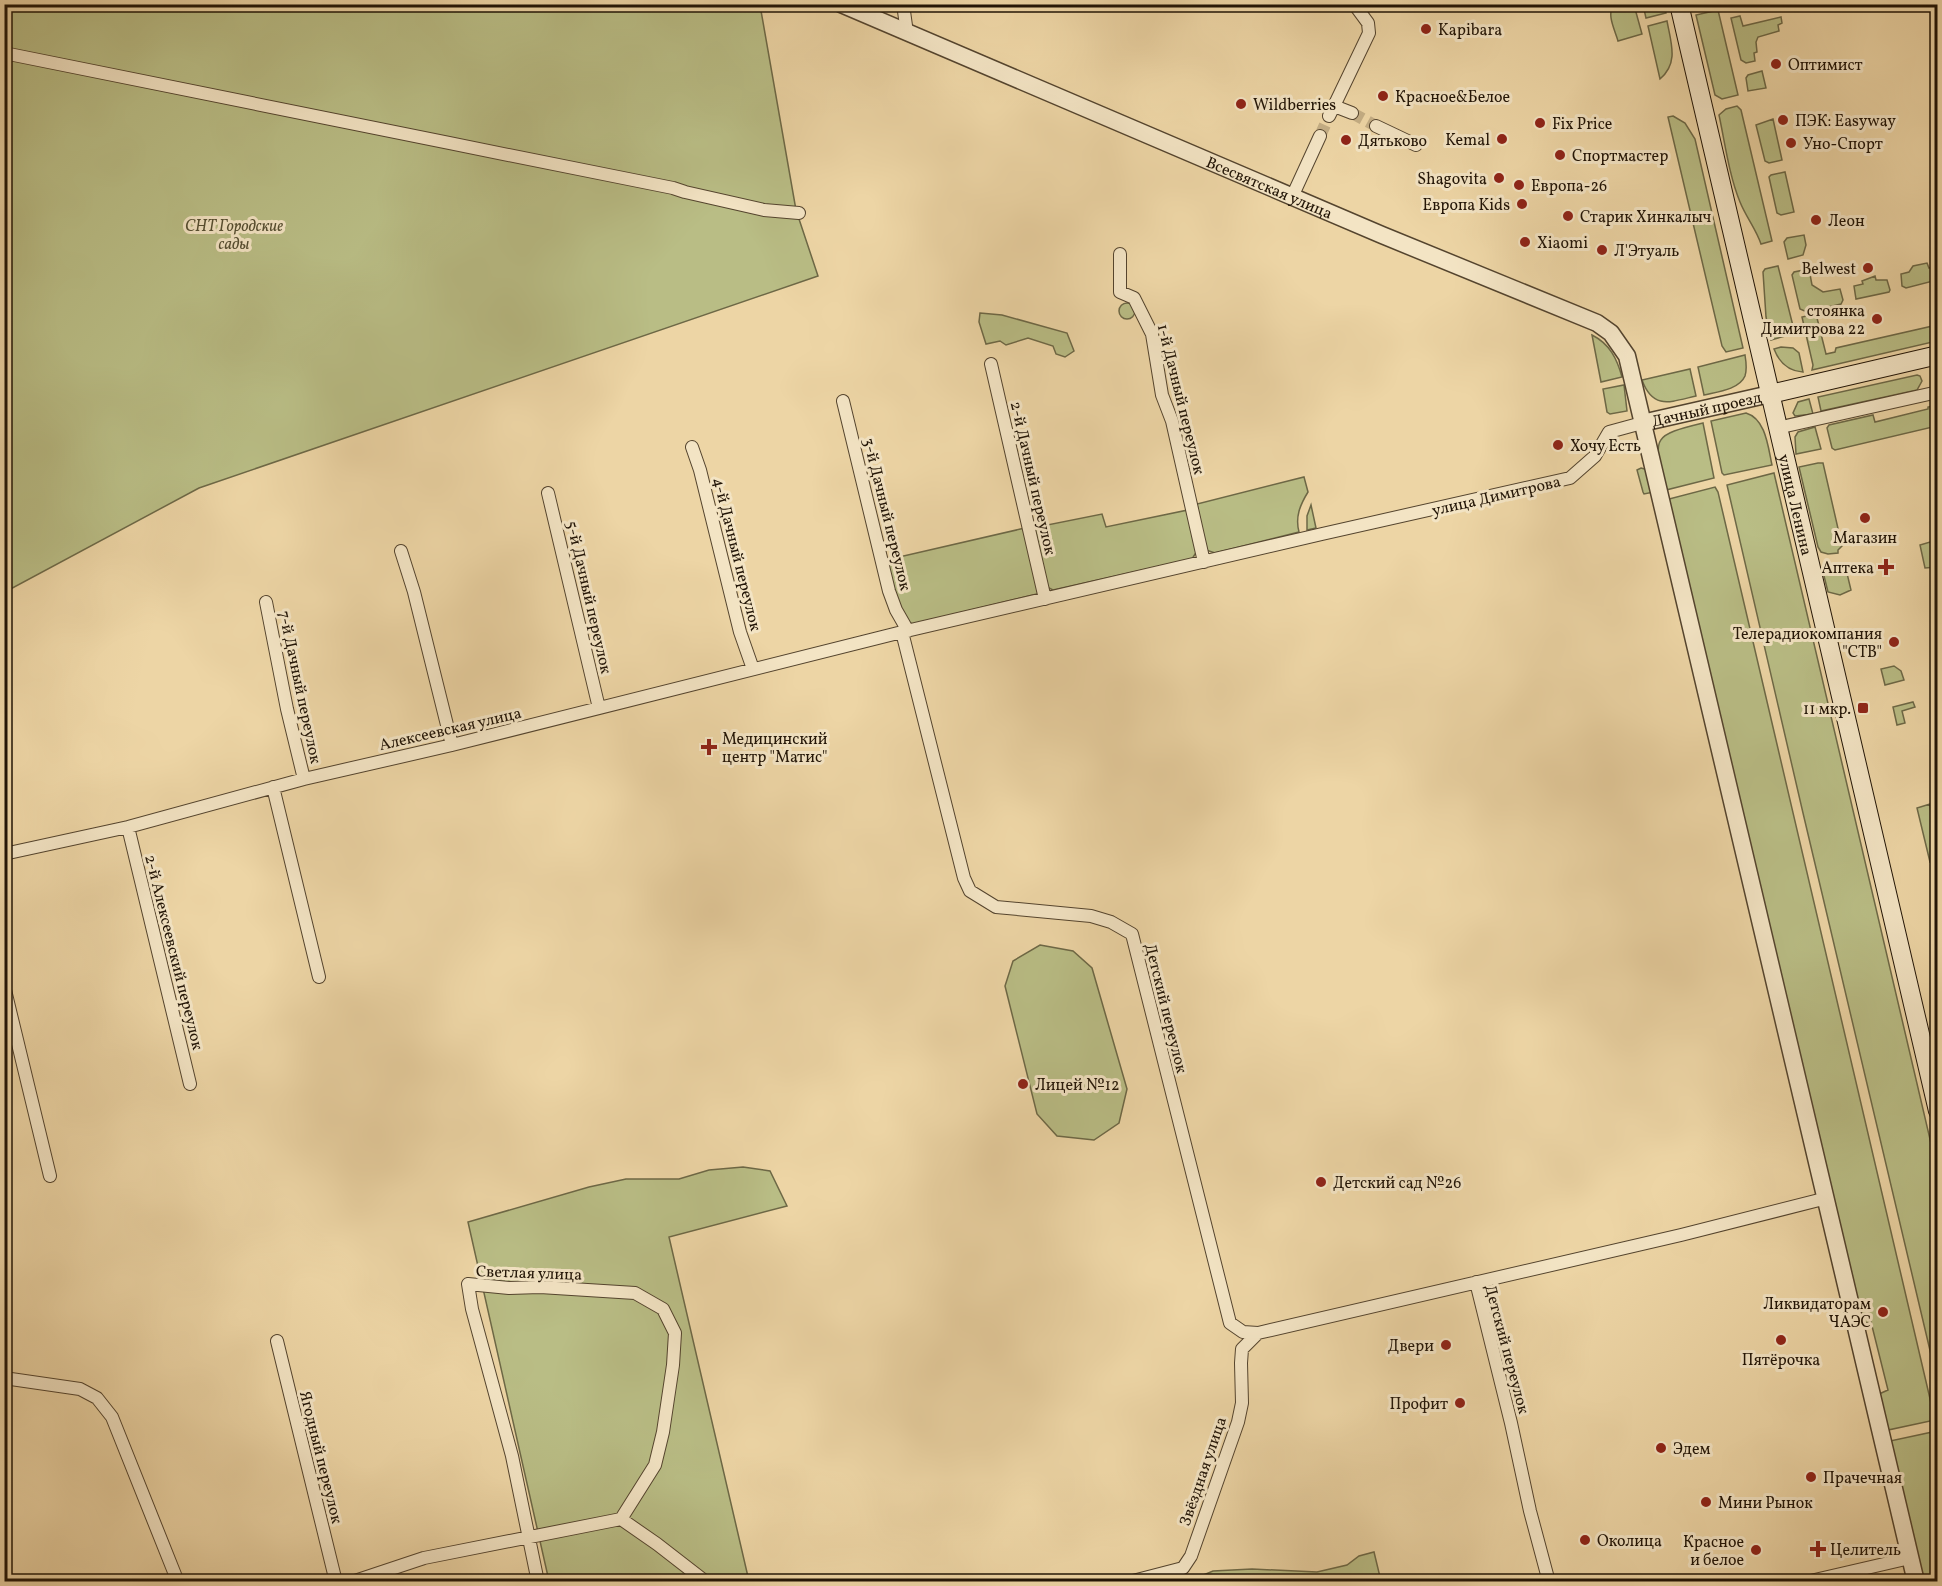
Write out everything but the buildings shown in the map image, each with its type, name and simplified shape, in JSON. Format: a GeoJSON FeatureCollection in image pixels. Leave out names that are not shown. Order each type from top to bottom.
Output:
{"type":"FeatureCollection","features":[{"type":"Feature","properties":{"kind":"main road","name":"улица Ленина"},"geometry":{"type":"LineString","coordinates":[[1679,4],[1938,1111]]}},
{"type":"Feature","properties":{"kind":"main road"},"geometry":{"type":"LineString","coordinates":[[1770,394],[1938,355]]}},
{"type":"Feature","properties":{"kind":"street","name":"Всесвятская улица"},"geometry":{"type":"LineString","coordinates":[[841,4],[1292,197],[1597,323],[1611,333],[1627,356],[1916,1581]]}},
{"type":"Feature","properties":{"kind":"street"},"geometry":{"type":"LineString","coordinates":[[903,4],[907,33]]}},
{"type":"Feature","properties":{"kind":"street"},"geometry":{"type":"LineString","coordinates":[[1352,113],[1332,111],[1369,33],[1368,23],[1354,4]]}},
{"type":"Feature","properties":{"kind":"street"},"geometry":{"type":"LineString","coordinates":[[4,53],[662,185],[764,210],[799,213]]}},
{"type":"Feature","properties":{"kind":"street"},"geometry":{"type":"LineString","coordinates":[[1376,126],[1416,145]]}},
{"type":"Feature","properties":{"kind":"street"},"geometry":{"type":"LineString","coordinates":[[1292,197],[1320,136]]}},
{"type":"Feature","properties":{"kind":"street","name":"1-й Дачный переулок"},"geometry":{"type":"LineString","coordinates":[[1120,254],[1120,292],[1134,298],[1152,334],[1162,395],[1172,421],[1204,562]]}},
{"type":"Feature","properties":{"kind":"street","name":"2-й Дачный переулок"},"geometry":{"type":"LineString","coordinates":[[991,364],[1045,599]]}},
{"type":"Feature","properties":{"kind":"street"},"geometry":{"type":"LineString","coordinates":[[1777,428],[1938,392]]}},
{"type":"Feature","properties":{"kind":"street","name":"Дачный проезд"},"geometry":{"type":"LineString","coordinates":[[1642,423],[1770,394]]}},
{"type":"Feature","properties":{"kind":"street","name":"3-й Дачный переулок"},"geometry":{"type":"LineString","coordinates":[[843,401],[889,591],[905,632]]}},
{"type":"Feature","properties":{"kind":"street","name":"улица Димитрова"},"geometry":{"type":"LineString","coordinates":[[1204,562],[1570,478],[1595,456],[1609,432],[1642,423]]}},
{"type":"Feature","properties":{"kind":"street","name":"4-й Дачный переулок"},"geometry":{"type":"LineString","coordinates":[[692,447],[700,470],[740,632],[753,669]]}},
{"type":"Feature","properties":{"kind":"street","name":"5-й Дачный переулок"},"geometry":{"type":"LineString","coordinates":[[548,493],[599,708]]}},
{"type":"Feature","properties":{"kind":"street"},"geometry":{"type":"LineString","coordinates":[[401,551],[423,627],[452,745]]}},
{"type":"Feature","properties":{"kind":"street"},"geometry":{"type":"LineString","coordinates":[[905,632],[1204,562]]}},
{"type":"Feature","properties":{"kind":"street","name":"7-й Дачный переулок"},"geometry":{"type":"LineString","coordinates":[[266,603],[287,709],[304,779]]}},
{"type":"Feature","properties":{"kind":"street","name":"Алексеевская улица"},"geometry":{"type":"LineString","coordinates":[[4,855],[905,632]]}},
{"type":"Feature","properties":{"kind":"street","name":"Детский переулок"},"geometry":{"type":"LineString","coordinates":[[905,632],[964,878],[970,891],[996,907],[1090,916],[1111,922],[1132,934],[1230,1323],[1243,1332],[1258,1333],[1476,1282],[1530,1511],[1549,1581]]}},
{"type":"Feature","properties":{"kind":"street"},"geometry":{"type":"LineString","coordinates":[[273,787],[319,977]]}},
{"type":"Feature","properties":{"kind":"street","name":"2-й Алексеевский переулок"},"geometry":{"type":"LineString","coordinates":[[128,826],[190,1084]]}},
{"type":"Feature","properties":{"kind":"street"},"geometry":{"type":"LineString","coordinates":[[4,986],[50,1176]]}},
{"type":"Feature","properties":{"kind":"street"},"geometry":{"type":"LineString","coordinates":[[1476,1282],[1827,1198]]}},
{"type":"Feature","properties":{"kind":"street","name":"Светлая улица"},"geometry":{"type":"LineString","coordinates":[[538,1581],[512,1456],[472,1309],[468,1284],[635,1293],[663,1309],[675,1333],[673,1365],[663,1432],[655,1465],[621,1519]]}},
{"type":"Feature","properties":{"kind":"street","name":"Звёздная улица"},"geometry":{"type":"LineString","coordinates":[[1129,1581],[1183,1568],[1191,1556],[1238,1422],[1242,1403],[1242,1348],[1258,1333]]}},
{"type":"Feature","properties":{"kind":"street","name":"Ягодный переулок"},"geometry":{"type":"LineString","coordinates":[[277,1341],[336,1581]]}},
{"type":"Feature","properties":{"kind":"street"},"geometry":{"type":"LineString","coordinates":[[4,1378],[80,1389],[97,1398],[112,1417],[178,1581]]}},
{"type":"Feature","properties":{"kind":"street"},"geometry":{"type":"LineString","coordinates":[[352,1581],[424,1558],[621,1519],[706,1581]]}},
{"type":"Feature","properties":{"kind":"street"},"geometry":{"type":"LineString","coordinates":[[1806,1581],[1910,1558]]}},
{"type":"Feature","properties":{"kind":"green space","name":"СНТ Городские сады"},"geometry":{"type":"Polygon","coordinates":[[[5,5],[760,5],[796,210],[818,276],[199,488],[5,592],[5,5]]]}},
{"type":"Feature","properties":{"kind":"green space"},"geometry":{"type":"Polygon","coordinates":[[[1614,5],[1634,5],[1642,34],[1618,41],[1611,17],[1614,5]]]}},
{"type":"Feature","properties":{"kind":"green space"},"geometry":{"type":"Polygon","coordinates":[[[1643,5],[1664,5],[1666,13],[1646,18],[1643,5]]]}},
{"type":"Feature","properties":{"kind":"green space"},"geometry":{"type":"Polygon","coordinates":[[[1718,10],[1738,95],[1722,99],[1715,95],[1696,15],[1718,10]]]}},
{"type":"Feature","properties":{"kind":"green space"},"geometry":{"type":"Polygon","coordinates":[[[1740,16],[1743,26],[1781,17],[1782,23],[1778,25],[1779,31],[1758,37],[1757,52],[1754,53],[1755,61],[1746,63],[1741,60],[1731,18],[1740,16]]]}},
{"type":"Feature","properties":{"kind":"green space"},"geometry":{"type":"Polygon","coordinates":[[[1667,21],[1672,45],[1672,59],[1666,73],[1660,79],[1648,26],[1667,21]]]}},
{"type":"Feature","properties":{"kind":"green space"},"geometry":{"type":"Polygon","coordinates":[[[1762,71],[1766,88],[1748,91],[1746,78],[1748,75],[1762,71]]]}},
{"type":"Feature","properties":{"kind":"green space"},"geometry":{"type":"Polygon","coordinates":[[[1737,106],[1741,110],[1772,241],[1761,244],[1736,192],[1719,115],[1726,109],[1737,106]]]}},
{"type":"Feature","properties":{"kind":"green space"},"geometry":{"type":"Polygon","coordinates":[[[1673,116],[1685,123],[1695,139],[1743,348],[1726,352],[1722,346],[1668,117],[1673,116]]]}},
{"type":"Feature","properties":{"kind":"green space"},"geometry":{"type":"Polygon","coordinates":[[[1773,119],[1782,160],[1769,163],[1765,161],[1756,125],[1773,119]]]}},
{"type":"Feature","properties":{"kind":"green space"},"geometry":{"type":"Polygon","coordinates":[[[1785,172],[1794,212],[1781,215],[1777,213],[1769,177],[1785,172]]]}},
{"type":"Feature","properties":{"kind":"green space"},"geometry":{"type":"Polygon","coordinates":[[[1804,235],[1806,245],[1803,255],[1788,259],[1784,242],[1787,238],[1804,235]]]}},
{"type":"Feature","properties":{"kind":"green space"},"geometry":{"type":"Polygon","coordinates":[[[1927,263],[1929,268],[1937,266],[1937,280],[1906,288],[1902,286],[1901,274],[1909,272],[1913,266],[1927,263]]]}},
{"type":"Feature","properties":{"kind":"green space"},"geometry":{"type":"Polygon","coordinates":[[[1778,266],[1794,330],[1792,334],[1771,340],[1766,317],[1763,272],[1765,269],[1778,266]]]}},
{"type":"Feature","properties":{"kind":"green space"},"geometry":{"type":"Polygon","coordinates":[[[1809,269],[1812,285],[1823,292],[1840,289],[1843,300],[1841,304],[1807,312],[1800,309],[1792,275],[1794,272],[1809,269]]]}},
{"type":"Feature","properties":{"kind":"green space"},"geometry":{"type":"Polygon","coordinates":[[[1875,276],[1876,280],[1887,280],[1889,292],[1856,299],[1854,286],[1863,284],[1862,281],[1875,276]]]}},
{"type":"Feature","properties":{"kind":"green space"},"geometry":{"type":"Polygon","coordinates":[[[1127,303],[1133,305],[1135,311],[1133,317],[1127,319],[1121,317],[1119,311],[1121,305],[1127,303]]]}},
{"type":"Feature","properties":{"kind":"green space"},"geometry":{"type":"Polygon","coordinates":[[[980,313],[1002,315],[1067,333],[1074,351],[1065,357],[1056,354],[1053,346],[1028,338],[1006,345],[1000,341],[986,344],[979,322],[980,313]]]}},
{"type":"Feature","properties":{"kind":"green space"},"geometry":{"type":"Polygon","coordinates":[[[1816,314],[1826,354],[1835,352],[1836,348],[1937,325],[1937,341],[1812,370],[1813,365],[1802,317],[1816,314]]]}},
{"type":"Feature","properties":{"kind":"green space"},"geometry":{"type":"Polygon","coordinates":[[[1592,335],[1604,343],[1612,353],[1622,377],[1601,382],[1592,335]]]}},
{"type":"Feature","properties":{"kind":"green space"},"geometry":{"type":"Polygon","coordinates":[[[1793,348],[1799,353],[1803,372],[1793,370],[1782,362],[1774,349],[1793,348]]]}},
{"type":"Feature","properties":{"kind":"green space"},"geometry":{"type":"Polygon","coordinates":[[[1745,355],[1746,371],[1742,381],[1727,390],[1704,395],[1698,367],[1745,355]]]}},
{"type":"Feature","properties":{"kind":"green space"},"geometry":{"type":"Polygon","coordinates":[[[1690,369],[1696,396],[1663,402],[1651,396],[1642,380],[1690,369]]]}},
{"type":"Feature","properties":{"kind":"green space"},"geometry":{"type":"Polygon","coordinates":[[[1917,375],[1922,381],[1917,390],[1821,411],[1818,397],[1917,375]]]}},
{"type":"Feature","properties":{"kind":"green space"},"geometry":{"type":"Polygon","coordinates":[[[1624,385],[1627,411],[1610,414],[1607,412],[1603,389],[1624,385]]]}},
{"type":"Feature","properties":{"kind":"green space"},"geometry":{"type":"Polygon","coordinates":[[[1809,399],[1813,414],[1795,416],[1793,413],[1798,402],[1809,399]]]}},
{"type":"Feature","properties":{"kind":"green space"},"geometry":{"type":"Polygon","coordinates":[[[1933,406],[1937,410],[1937,426],[1835,450],[1832,448],[1827,428],[1829,425],[1873,415],[1875,422],[1933,406]]]}},
{"type":"Feature","properties":{"kind":"green space"},"geometry":{"type":"Polygon","coordinates":[[[1746,413],[1753,416],[1762,427],[1772,465],[1724,475],[1711,421],[1746,413]]]}},
{"type":"Feature","properties":{"kind":"green space"},"geometry":{"type":"Polygon","coordinates":[[[1703,423],[1714,478],[1666,490],[1659,459],[1660,442],[1664,436],[1673,432],[1703,423]]]}},
{"type":"Feature","properties":{"kind":"green space"},"geometry":{"type":"Polygon","coordinates":[[[1815,427],[1821,449],[1796,454],[1795,437],[1798,432],[1815,427]]]}},
{"type":"Feature","properties":{"kind":"green space"},"geometry":{"type":"Polygon","coordinates":[[[1823,463],[1842,546],[1838,553],[1821,552],[1818,547],[1799,467],[1823,463]]]}},
{"type":"Feature","properties":{"kind":"green space"},"geometry":{"type":"Polygon","coordinates":[[[1641,468],[1648,470],[1654,492],[1644,494],[1637,470],[1641,468]]]}},
{"type":"Feature","properties":{"kind":"green space"},"geometry":{"type":"Polygon","coordinates":[[[1774,473],[1937,1169],[1937,1380],[1727,485],[1774,473]]]}},
{"type":"Feature","properties":{"kind":"green space"},"geometry":{"type":"Polygon","coordinates":[[[1304,477],[1308,492],[1299,511],[1299,532],[1215,553],[1206,550],[1197,504],[1304,477]]]}},
{"type":"Feature","properties":{"kind":"green space"},"geometry":{"type":"Polygon","coordinates":[[[1715,487],[1935,1420],[1888,1430],[1879,1394],[1888,1390],[1871,1322],[1862,1323],[1669,499],[1715,487]]]}},
{"type":"Feature","properties":{"kind":"green space"},"geometry":{"type":"Polygon","coordinates":[[[1311,505],[1316,528],[1307,530],[1307,516],[1311,505]]]}},
{"type":"Feature","properties":{"kind":"green space"},"geometry":{"type":"Polygon","coordinates":[[[1188,510],[1197,551],[1192,559],[1053,590],[1047,587],[1032,528],[1102,514],[1106,527],[1188,510]]]}},
{"type":"Feature","properties":{"kind":"green space"},"geometry":{"type":"Polygon","coordinates":[[[1025,528],[1041,593],[914,624],[908,623],[901,612],[886,560],[1025,528]]]}},
{"type":"Feature","properties":{"kind":"green space"},"geometry":{"type":"Polygon","coordinates":[[[1930,542],[1937,547],[1937,567],[1925,568],[1920,545],[1930,542]]]}},
{"type":"Feature","properties":{"kind":"green space"},"geometry":{"type":"Polygon","coordinates":[[[1829,564],[1845,565],[1851,590],[1840,595],[1828,592],[1823,572],[1829,564]]]}},
{"type":"Feature","properties":{"kind":"green space"},"geometry":{"type":"Polygon","coordinates":[[[1894,666],[1901,671],[1904,680],[1885,685],[1881,669],[1894,666]]]}},
{"type":"Feature","properties":{"kind":"green space"},"geometry":{"type":"Polygon","coordinates":[[[1913,702],[1915,707],[1902,711],[1905,723],[1897,725],[1893,707],[1913,702]]]}},
{"type":"Feature","properties":{"kind":"green space"},"geometry":{"type":"Polygon","coordinates":[[[1930,804],[1931,814],[1938,812],[1937,860],[1930,862],[1917,808],[1930,804]]]}},
{"type":"Feature","properties":{"kind":"green space"},"geometry":{"type":"Polygon","coordinates":[[[1040,945],[1073,951],[1092,968],[1127,1089],[1119,1123],[1094,1140],[1057,1136],[1037,1114],[1005,986],[1013,961],[1040,945]]]}},
{"type":"Feature","properties":{"kind":"green space"},"geometry":{"type":"Polygon","coordinates":[[[743,1167],[770,1171],[787,1206],[669,1237],[749,1581],[549,1581],[468,1222],[589,1187],[626,1179],[679,1179],[709,1170],[743,1167]]]}},
{"type":"Feature","properties":{"kind":"green space"},"geometry":{"type":"Polygon","coordinates":[[[1937,1431],[1937,1581],[1922,1581],[1890,1441],[1937,1431]]]}},
{"type":"Feature","properties":{"kind":"green space"},"geometry":{"type":"Polygon","coordinates":[[[1374,1552],[1381,1581],[1189,1581],[1213,1571],[1252,1569],[1317,1572],[1347,1565],[1359,1556],[1374,1552]]]}},
{"type":"Feature","properties":{"kind":"tunnel"},"geometry":{"type":"LineString","coordinates":[[1352,113],[1376,126]]}},
{"type":"Feature","properties":{"kind":"tunnel"},"geometry":{"type":"LineString","coordinates":[[1320,136],[1329,116]]}},
{"type":"Feature","properties":{"kind":"place","name":"Kapibara"},"geometry":{"type":"Point","coordinates":[1426,29]}},
{"type":"Feature","properties":{"kind":"place","name":"Оптимист"},"geometry":{"type":"Point","coordinates":[1776,64]}},
{"type":"Feature","properties":{"kind":"place","name":"Красное&Белое"},"geometry":{"type":"Point","coordinates":[1383,96]}},
{"type":"Feature","properties":{"kind":"place","name":"Wildberries"},"geometry":{"type":"Point","coordinates":[1241,104]}},
{"type":"Feature","properties":{"kind":"place","name":"ПЭК: Easyway"},"geometry":{"type":"Point","coordinates":[1783,120]}},
{"type":"Feature","properties":{"kind":"place","name":"Fix Price"},"geometry":{"type":"Point","coordinates":[1540,123]}},
{"type":"Feature","properties":{"kind":"place","name":"Kemal"},"geometry":{"type":"Point","coordinates":[1502,139]}},
{"type":"Feature","properties":{"kind":"place","name":"Дятьково"},"geometry":{"type":"Point","coordinates":[1346,140]}},
{"type":"Feature","properties":{"kind":"place","name":"Уно-Спорт"},"geometry":{"type":"Point","coordinates":[1791,143]}},
{"type":"Feature","properties":{"kind":"place","name":"Спортмастер"},"geometry":{"type":"Point","coordinates":[1560,155]}},
{"type":"Feature","properties":{"kind":"place","name":"Shagovita"},"geometry":{"type":"Point","coordinates":[1499,178]}},
{"type":"Feature","properties":{"kind":"place","name":"Европа-26"},"geometry":{"type":"Point","coordinates":[1519,185]}},
{"type":"Feature","properties":{"kind":"place","name":"Европа Kids"},"geometry":{"type":"Point","coordinates":[1522,204]}},
{"type":"Feature","properties":{"kind":"place","name":"Старик Хинкалыч"},"geometry":{"type":"Point","coordinates":[1568,216]}},
{"type":"Feature","properties":{"kind":"place","name":"Леон"},"geometry":{"type":"Point","coordinates":[1816,220]}},
{"type":"Feature","properties":{"kind":"place","name":"Xiaomi"},"geometry":{"type":"Point","coordinates":[1525,242]}},
{"type":"Feature","properties":{"kind":"place","name":"Л'Этуаль"},"geometry":{"type":"Point","coordinates":[1602,250]}},
{"type":"Feature","properties":{"kind":"place","name":"Belwest"},"geometry":{"type":"Point","coordinates":[1868,268]}},
{"type":"Feature","properties":{"kind":"place","name":"стоянка Димитрова 22"},"geometry":{"type":"Point","coordinates":[1877,319]}},
{"type":"Feature","properties":{"kind":"place","name":"Хочу Есть"},"geometry":{"type":"Point","coordinates":[1558,445]}},
{"type":"Feature","properties":{"kind":"place","name":"Магазин"},"geometry":{"type":"Point","coordinates":[1865,518]}},
{"type":"Feature","properties":{"kind":"place","name":"Аптека"},"geometry":{"type":"Point","coordinates":[1886,567]}},
{"type":"Feature","properties":{"kind":"place","name":"Телерадиокомпания \"СТВ\""},"geometry":{"type":"Point","coordinates":[1894,642]}},
{"type":"Feature","properties":{"kind":"place","name":"11 мкр."},"geometry":{"type":"Point","coordinates":[1863,708]}},
{"type":"Feature","properties":{"kind":"place","name":"Медицинский центр \"Матис\""},"geometry":{"type":"Point","coordinates":[709,747]}},
{"type":"Feature","properties":{"kind":"place","name":"Лицей №12"},"geometry":{"type":"Point","coordinates":[1023,1084]}},
{"type":"Feature","properties":{"kind":"place","name":"Детский сад №26"},"geometry":{"type":"Point","coordinates":[1321,1182]}},
{"type":"Feature","properties":{"kind":"place","name":"Ликвидаторам ЧАЭС"},"geometry":{"type":"Point","coordinates":[1883,1312]}},
{"type":"Feature","properties":{"kind":"place","name":"Пятёрочка"},"geometry":{"type":"Point","coordinates":[1781,1340]}},
{"type":"Feature","properties":{"kind":"place","name":"Двери"},"geometry":{"type":"Point","coordinates":[1446,1345]}},
{"type":"Feature","properties":{"kind":"place","name":"Профит"},"geometry":{"type":"Point","coordinates":[1460,1403]}},
{"type":"Feature","properties":{"kind":"place","name":"Эдем"},"geometry":{"type":"Point","coordinates":[1661,1448]}},
{"type":"Feature","properties":{"kind":"place","name":"Прачечная"},"geometry":{"type":"Point","coordinates":[1811,1477]}},
{"type":"Feature","properties":{"kind":"place","name":"Мини Рынок"},"geometry":{"type":"Point","coordinates":[1706,1502]}},
{"type":"Feature","properties":{"kind":"place","name":"Околица"},"geometry":{"type":"Point","coordinates":[1585,1540]}},
{"type":"Feature","properties":{"kind":"place","name":"Целитель"},"geometry":{"type":"Point","coordinates":[1818,1549]}},
{"type":"Feature","properties":{"kind":"place","name":"Красное и белое"},"geometry":{"type":"Point","coordinates":[1756,1550]}}]}
